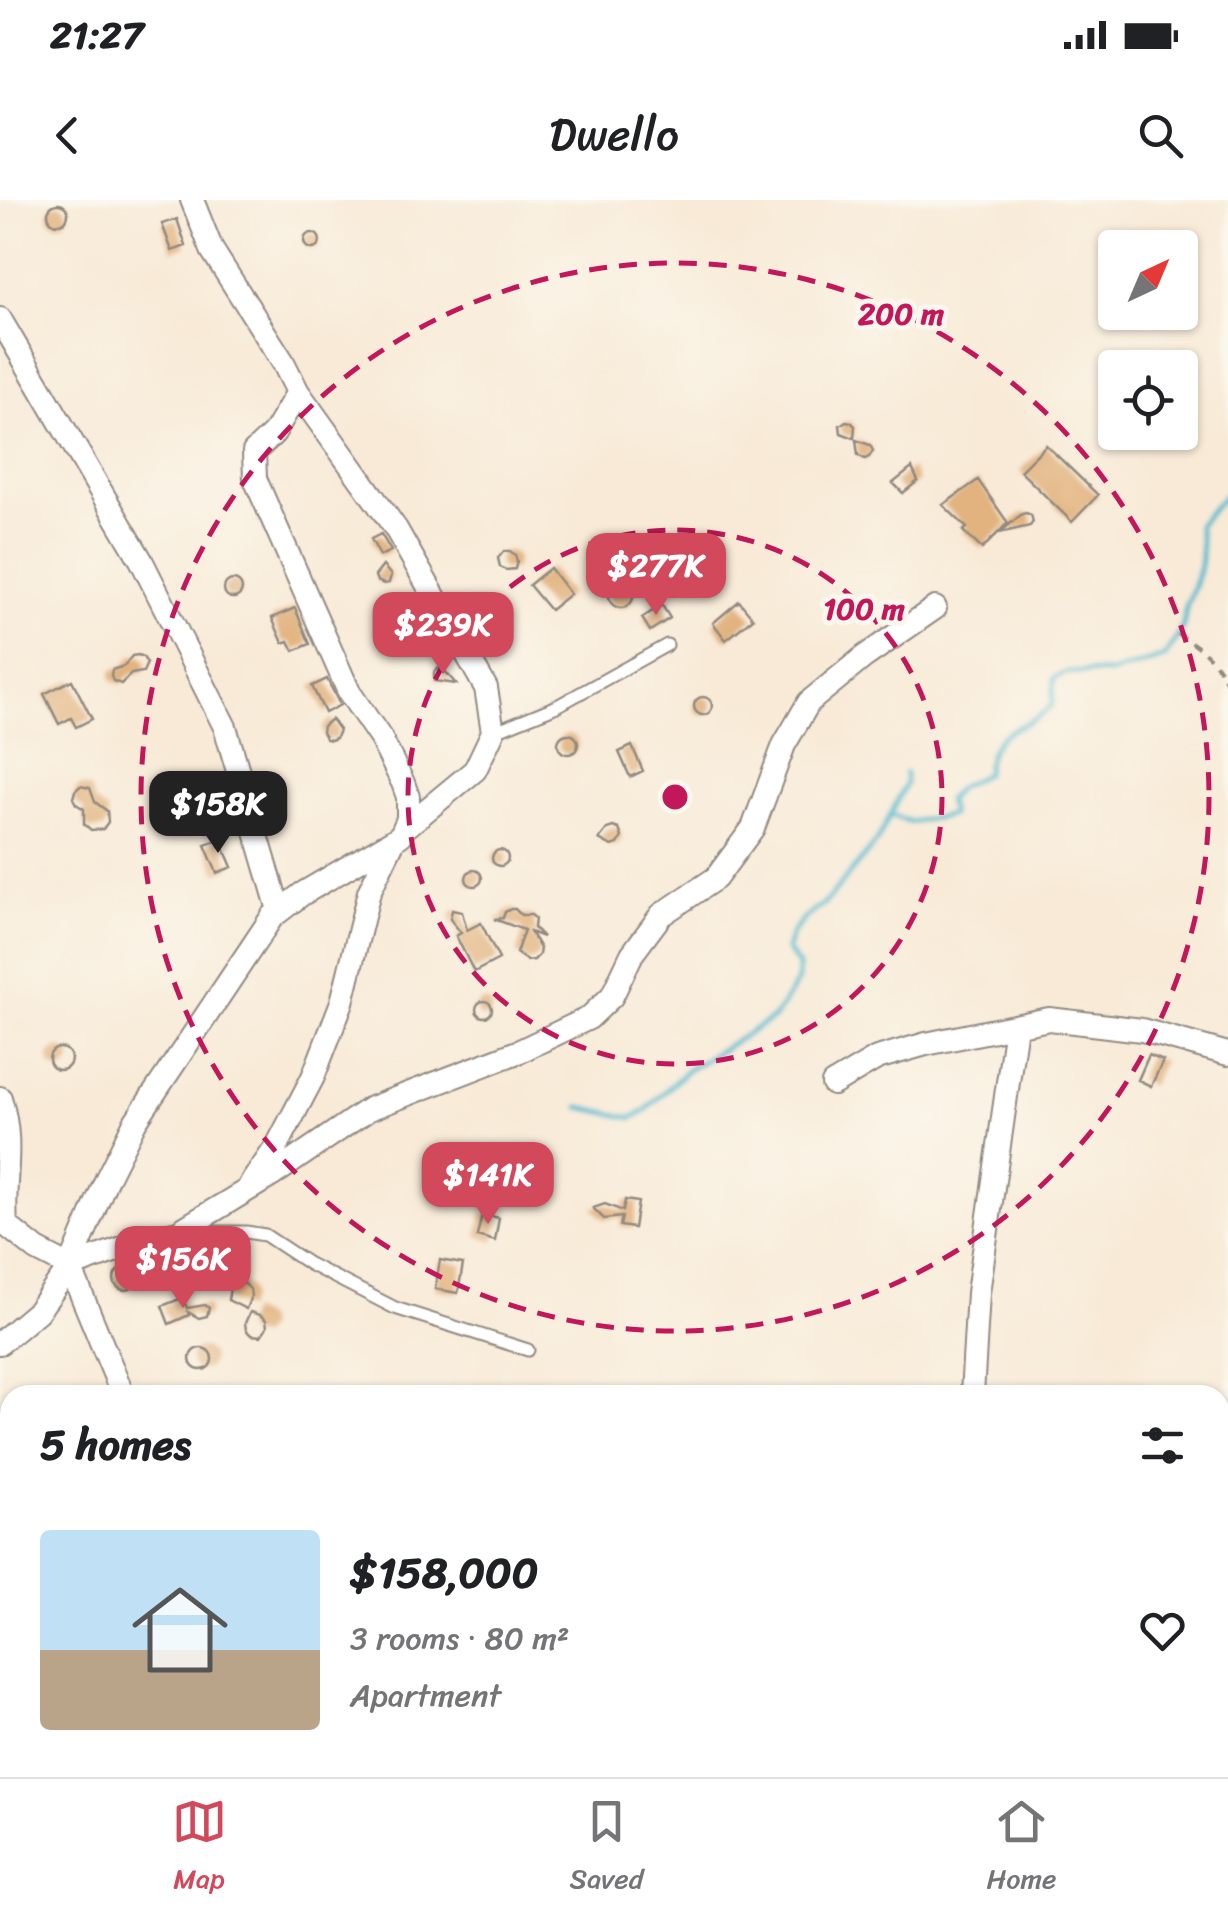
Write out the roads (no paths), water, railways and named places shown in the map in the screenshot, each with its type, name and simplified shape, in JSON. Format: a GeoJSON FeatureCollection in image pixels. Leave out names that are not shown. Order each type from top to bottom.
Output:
{"type":"FeatureCollection","features":[{"type":"Feature","properties":{"kind":"street"},"geometry":{"type":"LineString","coordinates":[[0,1343],[38,1310],[70,1268],[106,1178],[135,1122],[279,910],[400,834],[475,770],[494,732],[486,688],[405,545],[298,392],[212,250],[192,200]]}},
{"type":"Feature","properties":{"kind":"street"},"geometry":{"type":"LineString","coordinates":[[0,320],[141,560],[225,727],[279,910]]}},
{"type":"Feature","properties":{"kind":"street"},"geometry":{"type":"LineString","coordinates":[[246,1191],[277,1146],[314,1077],[342,1002],[370,892],[400,834],[408,797],[395,762],[349,692],[255,480],[254,452],[274,433],[298,392]]}},
{"type":"Feature","properties":{"kind":"street"},"geometry":{"type":"LineString","coordinates":[[70,1268],[147,1239],[178,1232],[369,1109],[590,1018],[612,996],[632,954],[662,914],[716,878],[753,828],[784,745],[809,702],[864,657],[936,608]]}},
{"type":"Feature","properties":{"kind":"street"},"geometry":{"type":"LineString","coordinates":[[833,1084],[877,1058],[1050,1019],[1142,1030],[1228,1054]]}},
{"type":"Feature","properties":{"kind":"street"},"geometry":{"type":"LineString","coordinates":[[973,1385],[978,1293],[1016,1026]]}},
{"type":"Feature","properties":{"kind":"street"},"geometry":{"type":"LineString","coordinates":[[0,1098],[7,1120],[10,1156],[2,1199],[6,1225],[36,1250],[70,1268],[119,1385]]}},
{"type":"Feature","properties":{"kind":"lane"},"geometry":{"type":"LineString","coordinates":[[494,732],[557,706],[667,645]]}},
{"type":"Feature","properties":{"kind":"lane"},"geometry":{"type":"LineString","coordinates":[[178,1232],[265,1235],[310,1264],[395,1308],[528,1350]]}},
{"type":"Feature","properties":{"kind":"waterway"},"geometry":{"type":"LineString","coordinates":[[891,815],[911,822],[951,815],[947,800],[958,788],[986,773],[989,756],[1001,737],[1052,705],[1054,678],[1068,672],[1111,673],[1165,657],[1182,628],[1198,574],[1198,525],[1228,492]]}},
{"type":"Feature","properties":{"kind":"waterway"},"geometry":{"type":"LineString","coordinates":[[580,1107],[632,1118],[645,1111],[686,1071],[775,1017],[798,980],[798,966],[787,950],[792,933],[827,901],[877,841],[906,783],[905,773]]}}]}
